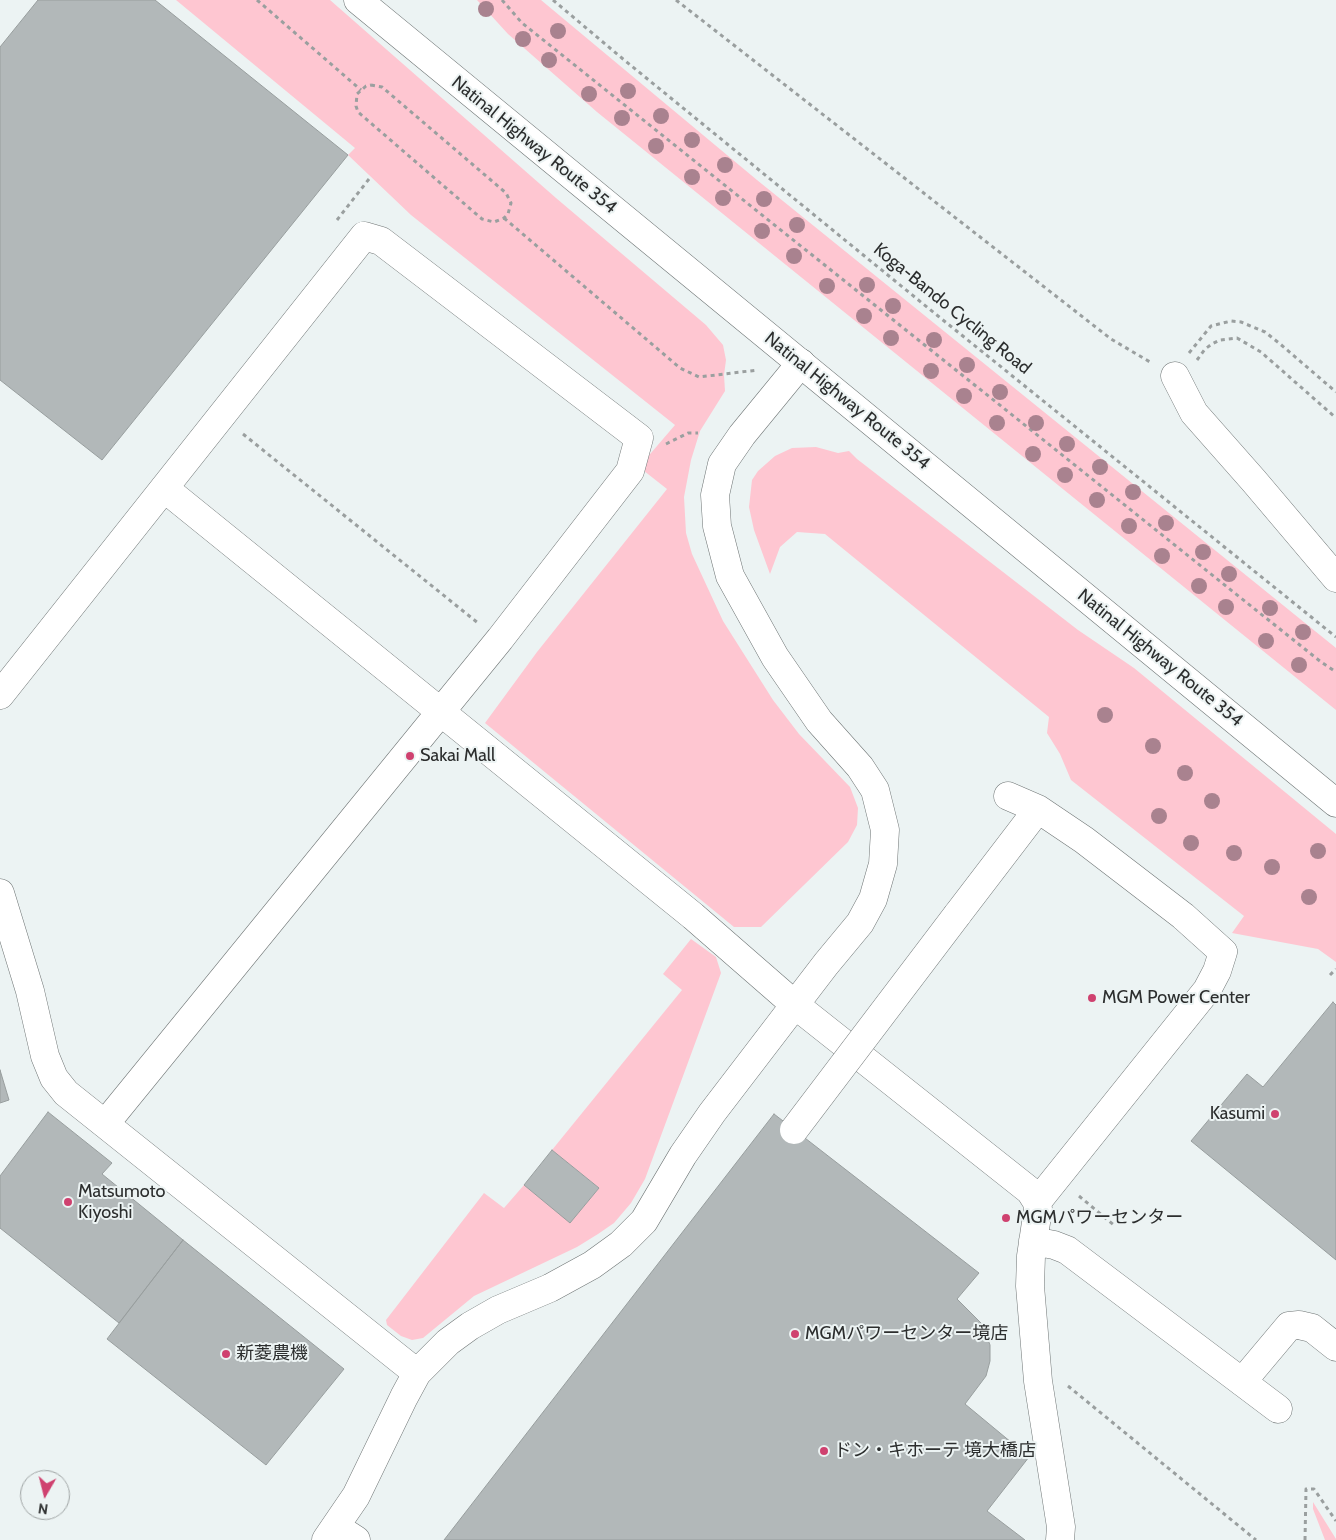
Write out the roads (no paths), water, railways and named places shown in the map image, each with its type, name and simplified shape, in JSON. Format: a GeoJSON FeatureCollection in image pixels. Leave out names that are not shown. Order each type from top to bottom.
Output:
{"type":"FeatureCollection","features":[{"type":"Feature","properties":{"kind":"main road","name":"Natinal Highway Route 354"},"geometry":{"type":"LineString","coordinates":[[358,0],[1336,803]]}},
{"type":"Feature","properties":{"kind":"main road"},"geometry":{"type":"LineString","coordinates":[[0,695],[364,236],[381,240],[639,438],[630,471],[500,639],[105,1124]]}},
{"type":"Feature","properties":{"kind":"main road"},"geometry":{"type":"LineString","coordinates":[[339,1536],[356,1496],[417,1373],[448,1342],[470,1326],[498,1310],[550,1288],[592,1265],[621,1244],[644,1221],[683,1155],[712,1112],[794,1004],[860,923],[873,899],[883,864],[885,830],[875,790],[860,767],[819,721],[775,657],[730,576],[717,526],[715,495],[722,464],[742,435],[801,364]]}},
{"type":"Feature","properties":{"kind":"main road"},"geometry":{"type":"LineString","coordinates":[[1186,370],[1194,413],[1336,578]]}},
{"type":"Feature","properties":{"kind":"main road"},"geometry":{"type":"LineString","coordinates":[[164,488],[693,916],[794,1004],[1030,1191],[1037,1202],[1038,1209],[1033,1241],[1030,1286],[1038,1380],[1061,1527],[1060,1540]]}},
{"type":"Feature","properties":{"kind":"main road"},"geometry":{"type":"LineString","coordinates":[[1008,796],[1038,809],[1084,840],[1183,916],[1223,952],[1218,971],[1207,990],[1037,1202]]}},
{"type":"Feature","properties":{"kind":"main road"},"geometry":{"type":"LineString","coordinates":[[794,1130],[1038,809]]}},
{"type":"Feature","properties":{"kind":"main road"},"geometry":{"type":"LineString","coordinates":[[0,894],[30,991],[46,1056],[54,1078],[66,1093],[417,1373]]}},
{"type":"Feature","properties":{"kind":"main road"},"geometry":{"type":"LineString","coordinates":[[1033,1241],[1054,1245],[1067,1250],[1278,1409]]}},
{"type":"Feature","properties":{"kind":"main road"},"geometry":{"type":"LineString","coordinates":[[1242,1382],[1289,1326],[1299,1325],[1312,1328],[1336,1347]]}},
{"type":"Feature","properties":{"kind":"place","name":"Sakai Mall"},"geometry":{"type":"Point","coordinates":[410,756]}},
{"type":"Feature","properties":{"kind":"place","name":"MGM Power Center"},"geometry":{"type":"Point","coordinates":[1092,998]}},
{"type":"Feature","properties":{"kind":"place","name":"Kasumi"},"geometry":{"type":"Point","coordinates":[1275,1114]}},
{"type":"Feature","properties":{"kind":"place","name":"Matsumoto Kiyoshi"},"geometry":{"type":"Point","coordinates":[68,1202]}},
{"type":"Feature","properties":{"kind":"place","name":"MGMパワーセンター"},"geometry":{"type":"Point","coordinates":[1006,1218]}},
{"type":"Feature","properties":{"kind":"place","name":"MGMパワーセンター境店"},"geometry":{"type":"Point","coordinates":[795,1334]}},
{"type":"Feature","properties":{"kind":"place","name":"新菱農機"},"geometry":{"type":"Point","coordinates":[226,1354]}},
{"type":"Feature","properties":{"kind":"place","name":"ドン・キホーテ 境大橋店"},"geometry":{"type":"Point","coordinates":[824,1451]}}]}
